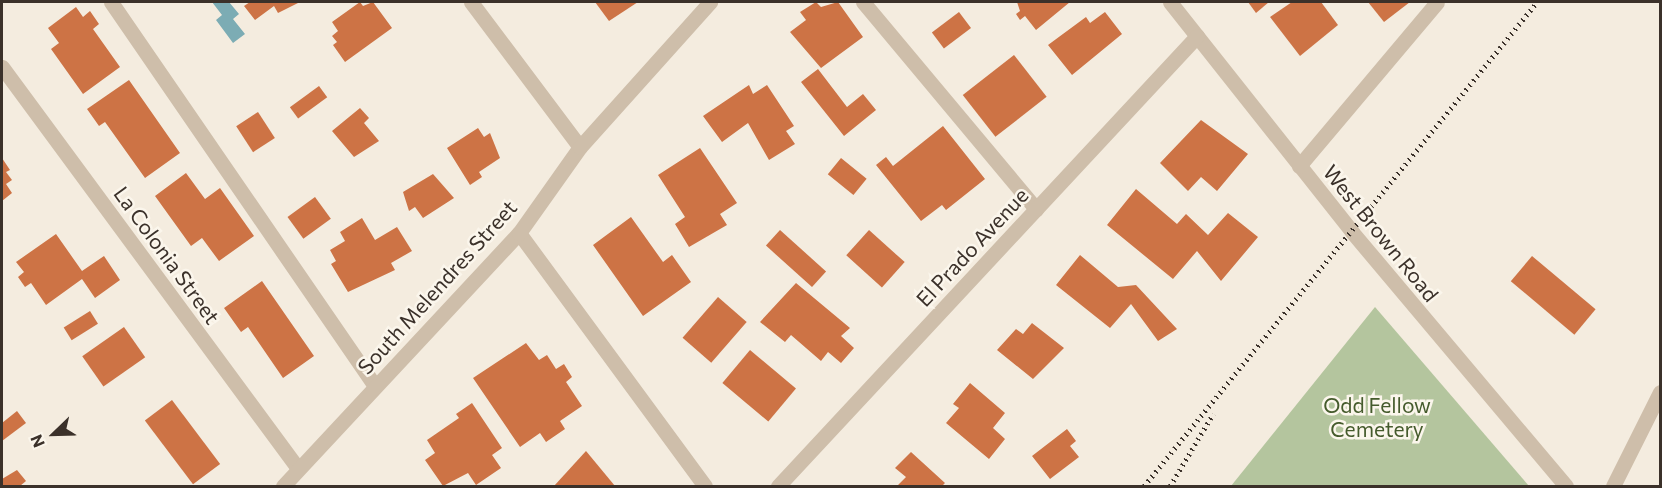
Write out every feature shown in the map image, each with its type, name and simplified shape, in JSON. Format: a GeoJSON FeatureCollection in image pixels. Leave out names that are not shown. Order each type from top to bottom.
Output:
{"type":"FeatureCollection","features":[{"type":"Feature","properties":{"kind":"street"},"geometry":{"type":"LineString","coordinates":[[111,2],[375,386]]}},
{"type":"Feature","properties":{"kind":"street"},"geometry":{"type":"LineString","coordinates":[[471,2],[580,147]]}},
{"type":"Feature","properties":{"kind":"street","name":"South Melendres Street"},"geometry":{"type":"LineString","coordinates":[[283,486],[519,233],[580,147],[710,2]]}},
{"type":"Feature","properties":{"kind":"street"},"geometry":{"type":"LineString","coordinates":[[863,2],[1036,209]]}},
{"type":"Feature","properties":{"kind":"street","name":"West Brown Road"},"geometry":{"type":"LineString","coordinates":[[1170,2],[1299,166],[1566,486]]}},
{"type":"Feature","properties":{"kind":"street"},"geometry":{"type":"LineString","coordinates":[[1299,166],[1437,2]]}},
{"type":"Feature","properties":{"kind":"street","name":"El Prado Avenue"},"geometry":{"type":"LineString","coordinates":[[778,486],[1197,36]]}},
{"type":"Feature","properties":{"kind":"street","name":"La Colonia Street"},"geometry":{"type":"LineString","coordinates":[[2,67],[298,468]]}},
{"type":"Feature","properties":{"kind":"street"},"geometry":{"type":"LineString","coordinates":[[519,233],[705,486]]}},
{"type":"Feature","properties":{"kind":"street"},"geometry":{"type":"LineString","coordinates":[[1613,486],[1660,392]]}},
{"type":"Feature","properties":{"kind":"green space","name":"Odd Fellow Cemetery"},"geometry":{"type":"Polygon","coordinates":[[[1375,307],[1529,486],[1231,486],[1375,307]]]}},
{"type":"Feature","properties":{"kind":"water"},"geometry":{"type":"Polygon","coordinates":[[[212,2],[229,2],[239,14],[233,19],[245,34],[233,43],[216,20],[222,15],[212,2]]]}},
{"type":"Feature","properties":{"kind":"building"},"geometry":{"type":"Polygon","coordinates":[[[250,2],[300,2],[278,13],[274,6],[255,20],[244,6],[250,2]]]}},
{"type":"Feature","properties":{"kind":"building"},"geometry":{"type":"Polygon","coordinates":[[[360,2],[363,6],[373,2],[392,28],[345,62],[333,45],[337,42],[332,36],[338,31],[332,22],[360,2]]]}},
{"type":"Feature","properties":{"kind":"building"},"geometry":{"type":"Polygon","coordinates":[[[595,2],[638,2],[609,21],[595,2]]]}},
{"type":"Feature","properties":{"kind":"building"},"geometry":{"type":"Polygon","coordinates":[[[816,2],[821,7],[838,2],[863,37],[821,68],[790,32],[806,20],[800,12],[816,2]]]}},
{"type":"Feature","properties":{"kind":"building"},"geometry":{"type":"Polygon","coordinates":[[[1017,2],[1070,2],[1036,30],[1025,16],[1020,20],[1016,14],[1020,11],[1017,2]]]}},
{"type":"Feature","properties":{"kind":"building"},"geometry":{"type":"Polygon","coordinates":[[[1248,2],[1269,2],[1256,13],[1248,2]]]}},
{"type":"Feature","properties":{"kind":"building"},"geometry":{"type":"Polygon","coordinates":[[[1292,2],[1321,2],[1338,25],[1300,56],[1270,17],[1292,2]]]}},
{"type":"Feature","properties":{"kind":"building"},"geometry":{"type":"Polygon","coordinates":[[[1368,2],[1410,2],[1384,22],[1368,2]]]}},
{"type":"Feature","properties":{"kind":"building"},"geometry":{"type":"Polygon","coordinates":[[[76,7],[83,17],[90,11],[99,24],[93,29],[120,67],[83,94],[51,49],[59,43],[48,28],[76,7]]]}},
{"type":"Feature","properties":{"kind":"building"},"geometry":{"type":"Polygon","coordinates":[[[959,12],[971,28],[944,48],[932,32],[959,12]]]}},
{"type":"Feature","properties":{"kind":"building"},"geometry":{"type":"Polygon","coordinates":[[[1105,12],[1122,34],[1072,75],[1048,45],[1086,17],[1090,23],[1105,12]]]}},
{"type":"Feature","properties":{"kind":"building"},"geometry":{"type":"Polygon","coordinates":[[[1014,55],[1047,97],[995,137],[963,95],[1014,55]]]}},
{"type":"Feature","properties":{"kind":"building"},"geometry":{"type":"Polygon","coordinates":[[[818,69],[847,107],[863,94],[876,110],[844,136],[801,82],[818,69]]]}},
{"type":"Feature","properties":{"kind":"building"},"geometry":{"type":"Polygon","coordinates":[[[129,80],[180,153],[145,178],[105,122],[99,126],[87,109],[129,80]]]}},
{"type":"Feature","properties":{"kind":"building"},"geometry":{"type":"Polygon","coordinates":[[[749,85],[753,94],[767,85],[794,126],[786,131],[795,144],[769,160],[748,123],[722,142],[703,116],[749,85]]]}},
{"type":"Feature","properties":{"kind":"building"},"geometry":{"type":"Polygon","coordinates":[[[319,86],[327,97],[298,118],[290,107],[319,86]]]}},
{"type":"Feature","properties":{"kind":"building"},"geometry":{"type":"Polygon","coordinates":[[[360,108],[369,118],[364,123],[379,141],[354,157],[332,131],[360,108]]]}},
{"type":"Feature","properties":{"kind":"building"},"geometry":{"type":"Polygon","coordinates":[[[258,112],[275,138],[253,152],[236,126],[258,112]]]}},
{"type":"Feature","properties":{"kind":"building"},"geometry":{"type":"Polygon","coordinates":[[[1201,120],[1248,154],[1217,191],[1201,177],[1188,191],[1160,163],[1201,120]]]}},
{"type":"Feature","properties":{"kind":"building"},"geometry":{"type":"Polygon","coordinates":[[[943,126],[985,179],[946,210],[942,205],[921,221],[876,165],[886,157],[893,166],[943,126]]]}},
{"type":"Feature","properties":{"kind":"building"},"geometry":{"type":"Polygon","coordinates":[[[478,128],[484,137],[490,133],[500,158],[479,172],[482,177],[470,185],[447,148],[478,128]]]}},
{"type":"Feature","properties":{"kind":"building"},"geometry":{"type":"Polygon","coordinates":[[[700,148],[737,203],[720,214],[727,225],[689,247],[675,224],[685,217],[658,175],[700,148]]]}},
{"type":"Feature","properties":{"kind":"building"},"geometry":{"type":"Polygon","coordinates":[[[2,158],[10,170],[6,172],[12,180],[6,184],[12,193],[2,201],[2,158]]]}},
{"type":"Feature","properties":{"kind":"building"},"geometry":{"type":"Polygon","coordinates":[[[841,158],[867,179],[853,195],[828,174],[841,158]]]}},
{"type":"Feature","properties":{"kind":"building"},"geometry":{"type":"Polygon","coordinates":[[[186,173],[205,199],[220,188],[254,236],[219,261],[202,238],[191,246],[155,196],[186,173]]]}},
{"type":"Feature","properties":{"kind":"building"},"geometry":{"type":"Polygon","coordinates":[[[433,174],[454,198],[423,218],[415,207],[409,211],[403,192],[433,174]]]}},
{"type":"Feature","properties":{"kind":"building"},"geometry":{"type":"Polygon","coordinates":[[[1136,189],[1177,224],[1186,214],[1208,235],[1228,213],[1258,237],[1221,281],[1197,251],[1173,279],[1107,225],[1136,189]]]}},
{"type":"Feature","properties":{"kind":"building"},"geometry":{"type":"Polygon","coordinates":[[[315,197],[331,219],[303,239],[287,217],[315,197]]]}},
{"type":"Feature","properties":{"kind":"building"},"geometry":{"type":"Polygon","coordinates":[[[631,217],[663,262],[672,255],[691,282],[643,316],[593,245],[631,217]]]}},
{"type":"Feature","properties":{"kind":"building"},"geometry":{"type":"Polygon","coordinates":[[[362,218],[375,240],[397,227],[412,251],[391,263],[395,270],[348,292],[331,264],[336,261],[330,250],[345,241],[340,232],[362,218]]]}},
{"type":"Feature","properties":{"kind":"building"},"geometry":{"type":"Polygon","coordinates":[[[780,230],[826,271],[812,287],[766,246],[780,230]]]}},
{"type":"Feature","properties":{"kind":"building"},"geometry":{"type":"Polygon","coordinates":[[[869,230],[905,262],[882,287],[846,255],[869,230]]]}},
{"type":"Feature","properties":{"kind":"building"},"geometry":{"type":"Polygon","coordinates":[[[56,234],[82,271],[104,256],[120,280],[95,298],[82,279],[46,305],[31,283],[25,287],[18,277],[24,272],[16,262],[56,234]]]}},
{"type":"Feature","properties":{"kind":"building"},"geometry":{"type":"Polygon","coordinates":[[[1080,255],[1118,287],[1136,285],[1177,329],[1158,341],[1131,304],[1110,328],[1056,285],[1080,255]]]}},
{"type":"Feature","properties":{"kind":"building"},"geometry":{"type":"Polygon","coordinates":[[[1532,256],[1596,309],[1574,335],[1511,281],[1532,256]]]}},
{"type":"Feature","properties":{"kind":"building"},"geometry":{"type":"Polygon","coordinates":[[[262,281],[314,356],[283,378],[248,327],[241,332],[224,308],[262,281]]]}},
{"type":"Feature","properties":{"kind":"building"},"geometry":{"type":"Polygon","coordinates":[[[796,283],[850,328],[841,336],[854,348],[841,363],[828,352],[821,361],[791,335],[785,342],[760,322],[796,283]]]}},
{"type":"Feature","properties":{"kind":"building"},"geometry":{"type":"Polygon","coordinates":[[[718,297],[747,322],[711,363],[683,338],[718,297]]]}},
{"type":"Feature","properties":{"kind":"building"},"geometry":{"type":"Polygon","coordinates":[[[90,311],[98,324],[72,340],[64,327],[90,311]]]}},
{"type":"Feature","properties":{"kind":"building"},"geometry":{"type":"Polygon","coordinates":[[[1032,323],[1064,348],[1033,379],[997,350],[1016,329],[1023,334],[1032,323]]]}},
{"type":"Feature","properties":{"kind":"building"},"geometry":{"type":"Polygon","coordinates":[[[124,327],[145,357],[103,387],[82,356],[124,327]]]}},
{"type":"Feature","properties":{"kind":"building"},"geometry":{"type":"Polygon","coordinates":[[[526,343],[539,360],[547,355],[556,369],[564,364],[572,377],[566,382],[582,406],[560,421],[565,429],[546,442],[540,433],[520,447],[473,378],[526,343]]]}},
{"type":"Feature","properties":{"kind":"building"},"geometry":{"type":"Polygon","coordinates":[[[750,350],[796,389],[768,422],[722,383],[750,350]]]}},
{"type":"Feature","properties":{"kind":"building"},"geometry":{"type":"Polygon","coordinates":[[[970,383],[1005,413],[993,428],[1005,439],[989,459],[946,423],[959,408],[953,404],[970,383]]]}},
{"type":"Feature","properties":{"kind":"building"},"geometry":{"type":"Polygon","coordinates":[[[172,400],[220,464],[193,484],[145,420],[172,400]]]}},
{"type":"Feature","properties":{"kind":"building"},"geometry":{"type":"Polygon","coordinates":[[[472,403],[502,448],[492,455],[501,468],[476,485],[468,473],[443,486],[425,460],[435,453],[427,440],[459,418],[456,414],[472,403]]]}},
{"type":"Feature","properties":{"kind":"building"},"geometry":{"type":"Polygon","coordinates":[[[17,411],[26,423],[2,441],[2,423],[17,411]]]}},
{"type":"Feature","properties":{"kind":"building"},"geometry":{"type":"Polygon","coordinates":[[[1067,429],[1076,441],[1070,446],[1079,457],[1050,479],[1032,456],[1067,429]]]}},
{"type":"Feature","properties":{"kind":"building"},"geometry":{"type":"Polygon","coordinates":[[[586,451],[615,486],[554,486],[586,451]]]}},
{"type":"Feature","properties":{"kind":"building"},"geometry":{"type":"Polygon","coordinates":[[[911,452],[945,483],[942,486],[897,486],[906,477],[895,468],[911,452]]]}},
{"type":"Feature","properties":{"kind":"building"},"geometry":{"type":"Polygon","coordinates":[[[17,470],[26,481],[20,486],[2,486],[2,479],[17,470]]]}},
{"type":"Feature","properties":{"kind":"railway"},"geometry":{"type":"LineString","coordinates":[[1144,486],[1537,2]]}},
{"type":"Feature","properties":{"kind":"railway"},"geometry":{"type":"LineString","coordinates":[[1170,486],[1213,414]]}}]}
